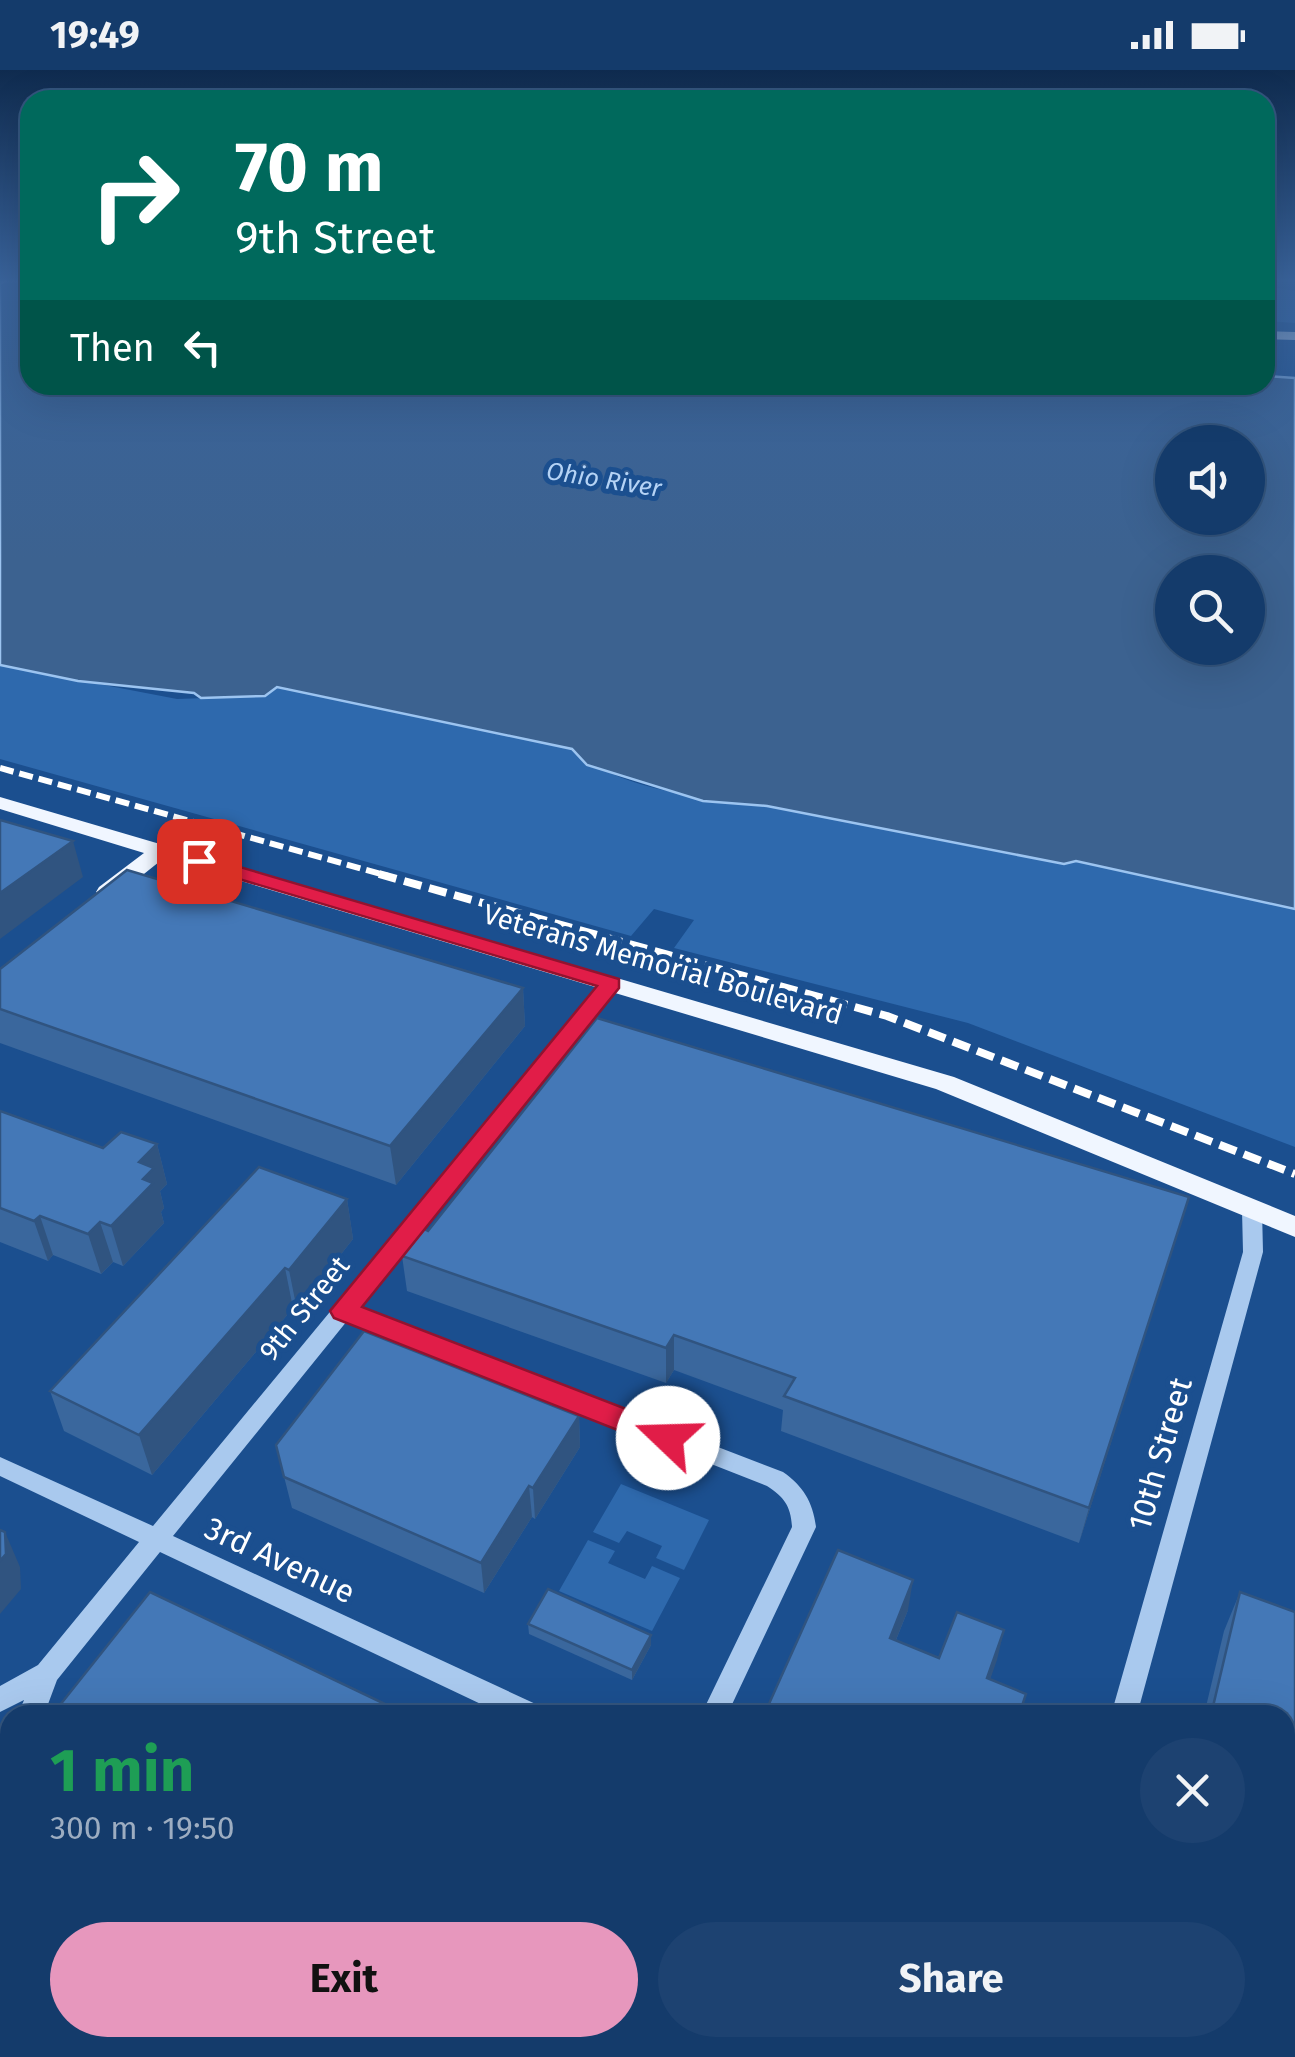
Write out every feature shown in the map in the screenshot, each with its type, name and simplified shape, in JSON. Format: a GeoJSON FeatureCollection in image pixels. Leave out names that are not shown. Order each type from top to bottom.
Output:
{"type":"FeatureCollection","features":[{"type":"Feature","properties":{"kind":"main road","name":"Veterans Memorial Boulevard"},"geometry":{"type":"LineString","coordinates":[[0,802],[945,1083],[1295,1227]]}},
{"type":"Feature","properties":{"kind":"main road"},"geometry":{"type":"LineString","coordinates":[[90,905],[161,850]]}},
{"type":"Feature","properties":{"kind":"street","name":"9th Street"},"geometry":{"type":"LineString","coordinates":[[35,1705],[47,1673],[611,984]]}},
{"type":"Feature","properties":{"kind":"street","name":"10th Street"},"geometry":{"type":"LineString","coordinates":[[1127,1705],[1253,1252],[1252,1210]]}},
{"type":"Feature","properties":{"kind":"street"},"geometry":{"type":"LineString","coordinates":[[344,1311],[774,1479],[793,1491],[804,1508],[804,1527],[719,1705]]}},
{"type":"Feature","properties":{"kind":"street","name":"3rd Avenue"},"geometry":{"type":"LineString","coordinates":[[0,1466],[509,1705]]}},
{"type":"Feature","properties":{"kind":"street","name":"9th Street"},"geometry":{"type":"LineString","coordinates":[[0,1700],[47,1673]]}},
{"type":"Feature","properties":{"kind":"shaded area"},"geometry":{"type":"Polygon","coordinates":[[[0,665],[177,699],[265,696],[276,687],[572,749],[595,765],[645,786],[1064,863],[1075,861],[1295,909],[1295,1147],[968,1023],[674,948],[694,920],[654,909],[631,936],[0,759],[0,665]]]}},
{"type":"Feature","properties":{"kind":"shaded area"},"geometry":{"type":"Polygon","coordinates":[[[621,1484],[709,1520],[684,1570],[656,1558],[662,1546],[627,1531],[619,1543],[593,1532],[621,1484]]]}},
{"type":"Feature","properties":{"kind":"shaded area"},"geometry":{"type":"Polygon","coordinates":[[[588,1540],[615,1551],[608,1563],[645,1579],[652,1566],[680,1578],[652,1631],[559,1591],[588,1540]]]}},
{"type":"Feature","properties":{"kind":"water","name":"Ohio River"},"geometry":{"type":"Polygon","coordinates":[[[0,374],[20,374],[20,395],[1275,395],[1275,377],[1295,378],[1295,909],[1076,861],[1064,864],[767,806],[703,801],[587,765],[572,749],[277,687],[265,696],[201,698],[194,693],[78,681],[0,665],[0,374]]]}},
{"type":"Feature","properties":{"kind":"building"},"geometry":{"type":"Polygon","coordinates":[[[0,820],[73,841],[0,893],[0,820]]]}},
{"type":"Feature","properties":{"kind":"building"},"geometry":{"type":"Polygon","coordinates":[[[127,870],[523,988],[390,1146],[0,1009],[0,969],[127,870]]]}},
{"type":"Feature","properties":{"kind":"building"},"geometry":{"type":"Polygon","coordinates":[[[597,1018],[1189,1197],[1089,1508],[784,1396],[795,1378],[674,1335],[666,1348],[402,1256],[424,1229],[428,1231],[597,1018]]]}},
{"type":"Feature","properties":{"kind":"building"},"geometry":{"type":"Polygon","coordinates":[[[0,1111],[103,1148],[121,1132],[157,1144],[139,1162],[154,1168],[143,1179],[153,1183],[111,1226],[100,1222],[88,1234],[40,1216],[34,1221],[0,1208],[0,1111]]]}},
{"type":"Feature","properties":{"kind":"building"},"geometry":{"type":"Polygon","coordinates":[[[259,1167],[347,1199],[289,1270],[285,1268],[139,1435],[50,1391],[259,1167]]]}},
{"type":"Feature","properties":{"kind":"building"},"geometry":{"type":"Polygon","coordinates":[[[364,1331],[579,1416],[481,1563],[284,1477],[276,1445],[364,1331]]]}},
{"type":"Feature","properties":{"kind":"building"},"geometry":{"type":"Polygon","coordinates":[[[0,1530],[5,1532],[6,1554],[0,1561],[0,1530]]]}},
{"type":"Feature","properties":{"kind":"building"},"geometry":{"type":"Polygon","coordinates":[[[838,1550],[913,1580],[890,1638],[939,1658],[957,1612],[1004,1630],[987,1678],[1026,1694],[1022,1705],[768,1705],[838,1550]]]}},
{"type":"Feature","properties":{"kind":"building"},"geometry":{"type":"Polygon","coordinates":[[[548,1589],[651,1635],[632,1670],[528,1624],[548,1589]]]}},
{"type":"Feature","properties":{"kind":"building"},"geometry":{"type":"Polygon","coordinates":[[[150,1592],[387,1705],[60,1705],[150,1592]]]}},
{"type":"Feature","properties":{"kind":"building"},"geometry":{"type":"Polygon","coordinates":[[[1240,1592],[1295,1612],[1295,1705],[1213,1705],[1240,1592]]]}},
{"type":"Feature","properties":{"kind":"railway"},"geometry":{"type":"LineString","coordinates":[[0,768],[388,876]]}},
{"type":"Feature","properties":{"kind":"railway"},"geometry":{"type":"LineString","coordinates":[[379,874],[887,1016],[1295,1174]]}},
{"type":"Feature","properties":{"kind":"route"},"geometry":{"type":"LineString","coordinates":[[199,861],[611,984],[344,1311],[668,1438]]}}]}
